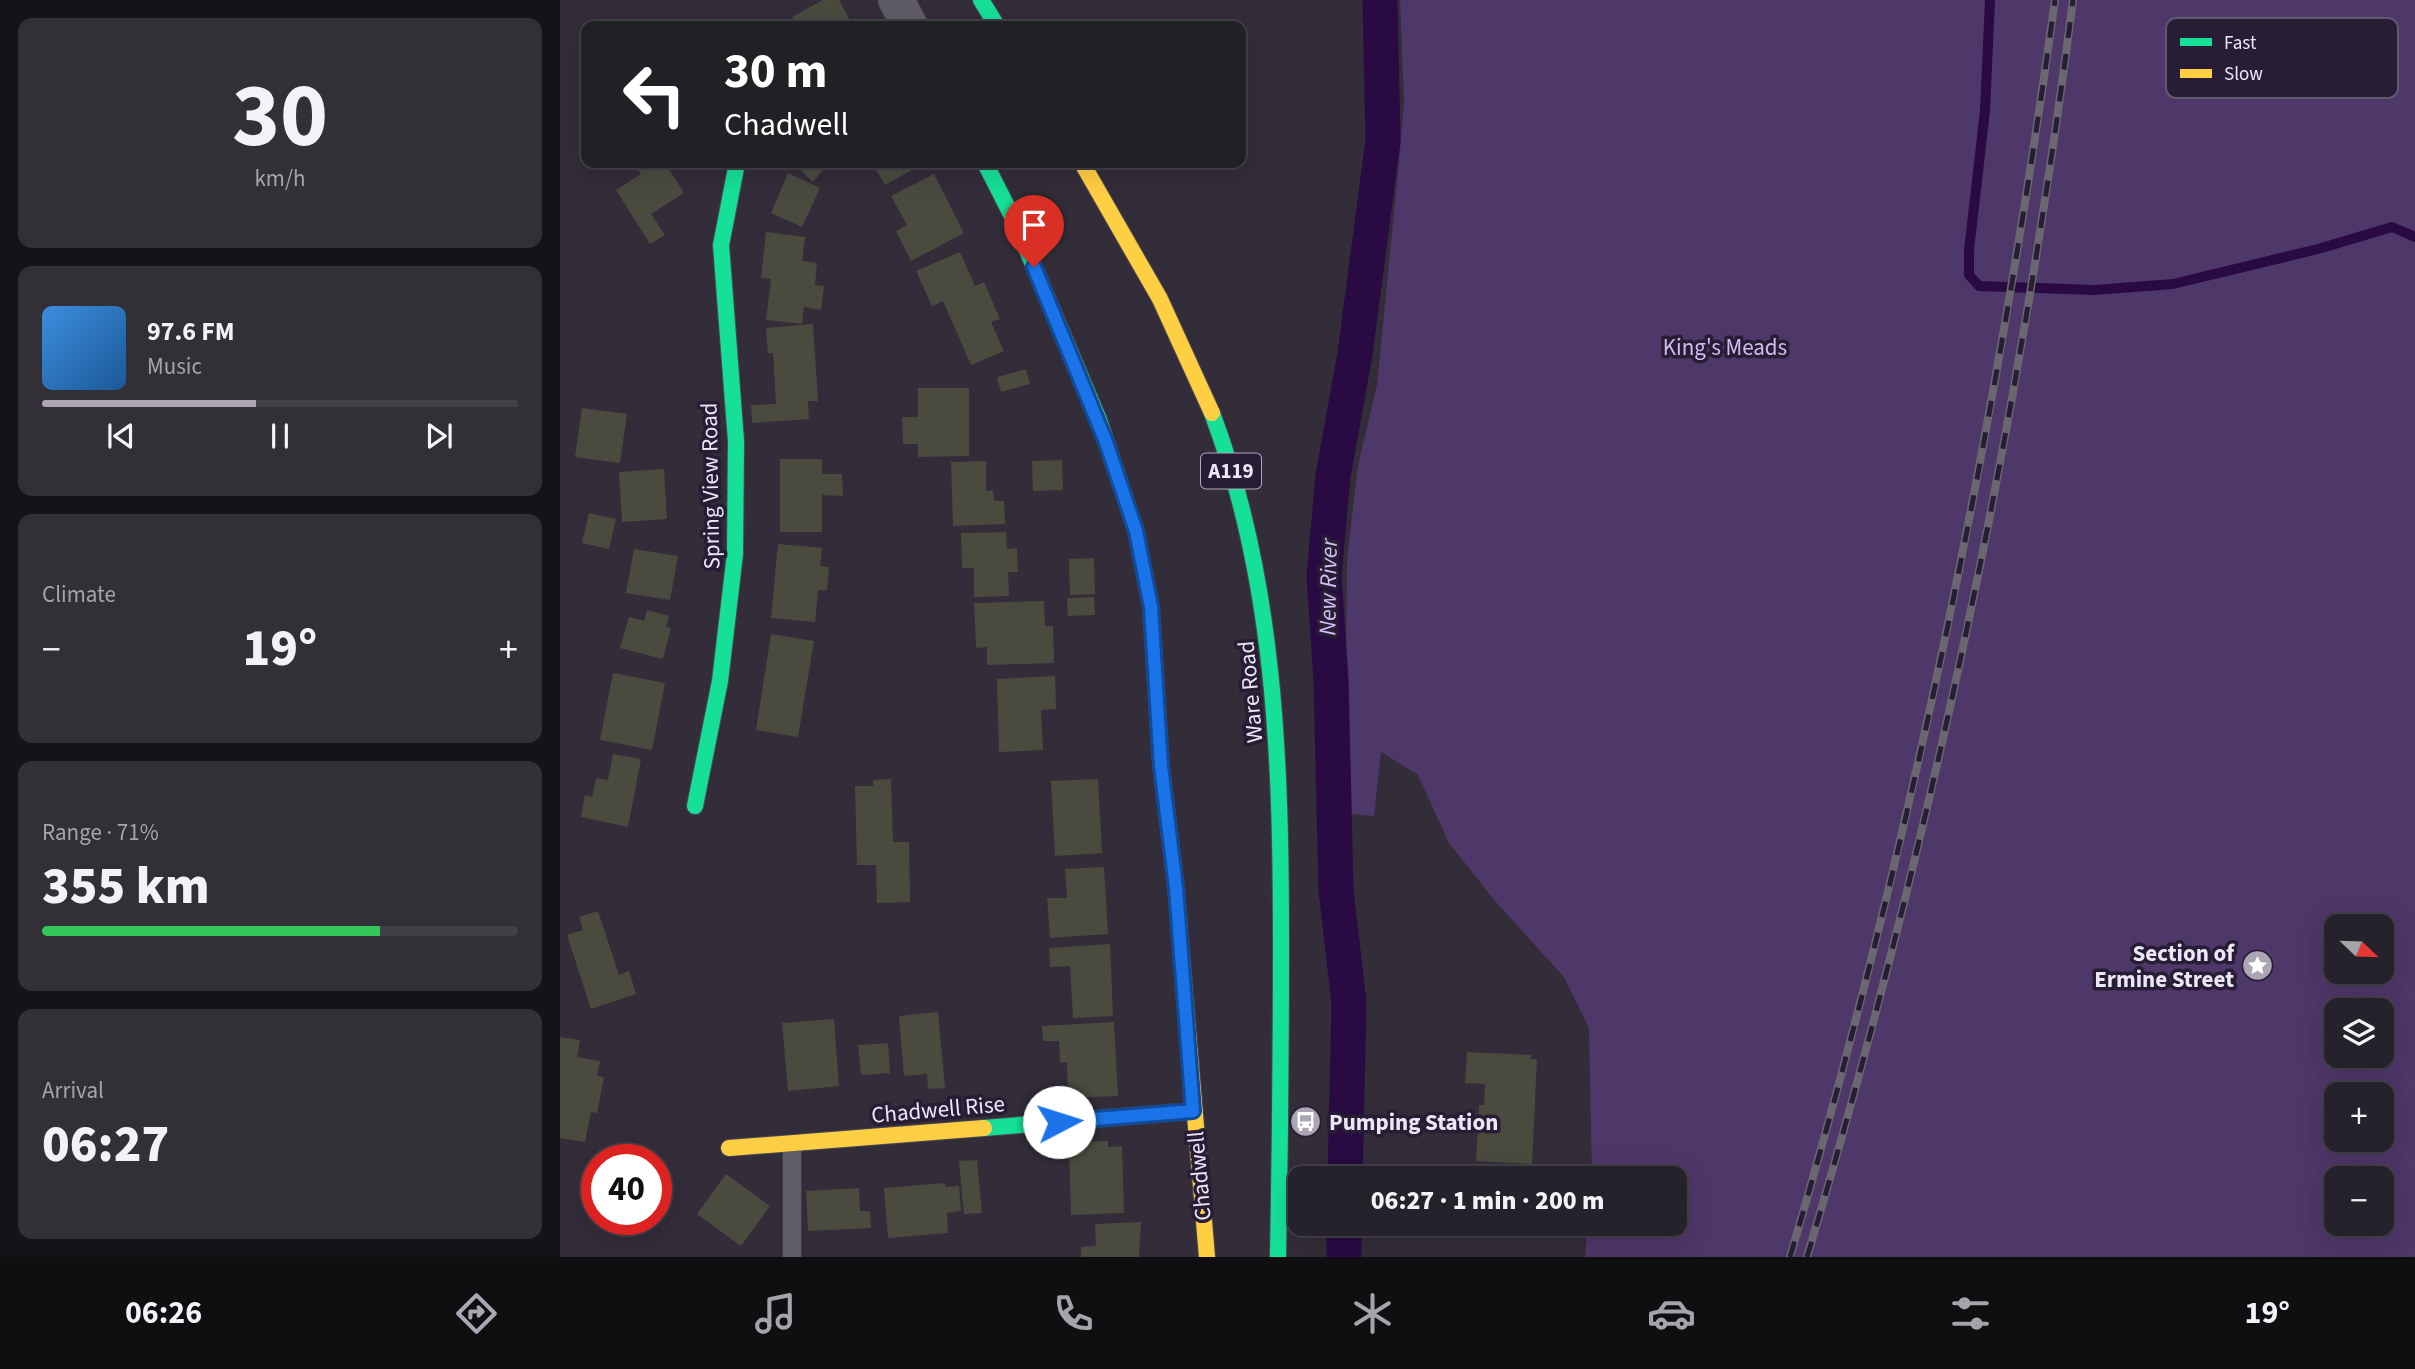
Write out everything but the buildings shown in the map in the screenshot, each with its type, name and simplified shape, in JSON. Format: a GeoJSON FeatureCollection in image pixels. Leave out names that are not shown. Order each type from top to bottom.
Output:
{"type":"FeatureCollection","features":[{"type":"Feature","properties":{"kind":"street"},"geometry":{"type":"LineString","coordinates":[[896,0],[907,21]]}},
{"type":"Feature","properties":{"kind":"street"},"geometry":{"type":"LineString","coordinates":[[981,0],[994,21]]}},
{"type":"Feature","properties":{"kind":"street","name":"Spring View Road"},"geometry":{"type":"LineString","coordinates":[[695,806],[733,589],[737,468],[721,245],[724,214],[736,168]]}},
{"type":"Feature","properties":{"kind":"street","name":"Chadwell"},"geometry":{"type":"LineString","coordinates":[[988,168],[1015,222],[1098,420],[1136,531],[1151,607],[1161,766],[1176,888],[1207,1257]]}},
{"type":"Feature","properties":{"kind":"street","name":"Ware Road"},"geometry":{"type":"LineString","coordinates":[[1085,168],[1152,283],[1205,395],[1240,502],[1264,612],[1274,685],[1281,809],[1281,1129],[1278,1257]]}},
{"type":"Feature","properties":{"kind":"street","name":"Chadwell Rise"},"geometry":{"type":"LineString","coordinates":[[729,1148],[1193,1111]]}},
{"type":"Feature","properties":{"kind":"lane"},"geometry":{"type":"LineString","coordinates":[[792,1144],[792,1257]]}},
{"type":"Feature","properties":{"kind":"green space","name":"King's Meads"},"geometry":{"type":"Polygon","coordinates":[[[1400,0],[2415,0],[2415,1257],[1585,1257],[1587,1236],[1687,1236],[1687,1166],[1592,1166],[1589,1028],[1564,977],[1495,901],[1449,843],[1418,775],[1381,752],[1374,816],[1351,814],[1346,662],[1347,560],[1358,465],[1377,385],[1404,102],[1400,0]]]}},
{"type":"Feature","properties":{"kind":"waterway","name":"New River"},"geometry":{"type":"LineString","coordinates":[[1345,1166],[1349,1003],[1336,890],[1331,680],[1324,576],[1333,476],[1355,354],[1383,140],[1380,0]]}},
{"type":"Feature","properties":{"kind":"waterway"},"geometry":{"type":"LineString","coordinates":[[1990,0],[1985,111],[1969,250],[1969,275],[1979,286],[2094,290],[2173,284],[2318,249],[2392,227],[2415,237]]}},
{"type":"Feature","properties":{"kind":"waterway","name":"New River"},"geometry":{"type":"LineString","coordinates":[[1344,1236],[1344,1257]]}},
{"type":"Feature","properties":{"kind":"railway"},"geometry":{"type":"LineString","coordinates":[[1790,1257],[1875,946],[1946,634],[2006,319],[2055,0]]}},
{"type":"Feature","properties":{"kind":"railway"},"geometry":{"type":"LineString","coordinates":[[1807,1257],[1893,947],[1966,634],[2026,318],[2073,0]]}},
{"type":"Feature","properties":{"kind":"traffic: fast"},"geometry":{"type":"LineString","coordinates":[[981,0],[994,21]]}},
{"type":"Feature","properties":{"kind":"traffic: fast"},"geometry":{"type":"LineString","coordinates":[[695,806],[720,681],[735,554],[736,441],[721,245],[736,168]]}},
{"type":"Feature","properties":{"kind":"traffic: fast"},"geometry":{"type":"LineString","coordinates":[[988,168],[1015,222],[1099,420],[1136,531],[1151,607],[1161,766],[1176,888],[1188,1032]]}},
{"type":"Feature","properties":{"kind":"traffic: fast"},"geometry":{"type":"LineString","coordinates":[[1212,413],[1233,477],[1250,543],[1262,609],[1276,742],[1281,877],[1278,1257]]}},
{"type":"Feature","properties":{"kind":"traffic: fast"},"geometry":{"type":"LineString","coordinates":[[984,1128],[1193,1111]]}},
{"type":"Feature","properties":{"kind":"traffic: slow"},"geometry":{"type":"LineString","coordinates":[[1085,168],[1160,299],[1212,413]]}},
{"type":"Feature","properties":{"kind":"traffic: slow"},"geometry":{"type":"LineString","coordinates":[[1188,1032],[1207,1257]]}},
{"type":"Feature","properties":{"kind":"traffic: slow"},"geometry":{"type":"LineString","coordinates":[[729,1148],[984,1128]]}},
{"type":"Feature","properties":{"kind":"place","name":"Section of Ermine Street"},"geometry":{"type":"Point","coordinates":[2257,966]}},
{"type":"Feature","properties":{"kind":"place","name":"Pumping Station"},"geometry":{"type":"Point","coordinates":[1306,1122]}},
{"type":"Feature","properties":{"kind":"route"},"geometry":{"type":"LineString","coordinates":[[1034,267],[1106,442],[1136,531],[1151,607],[1161,766],[1176,888],[1193,1111],[1059,1122]]}}]}
